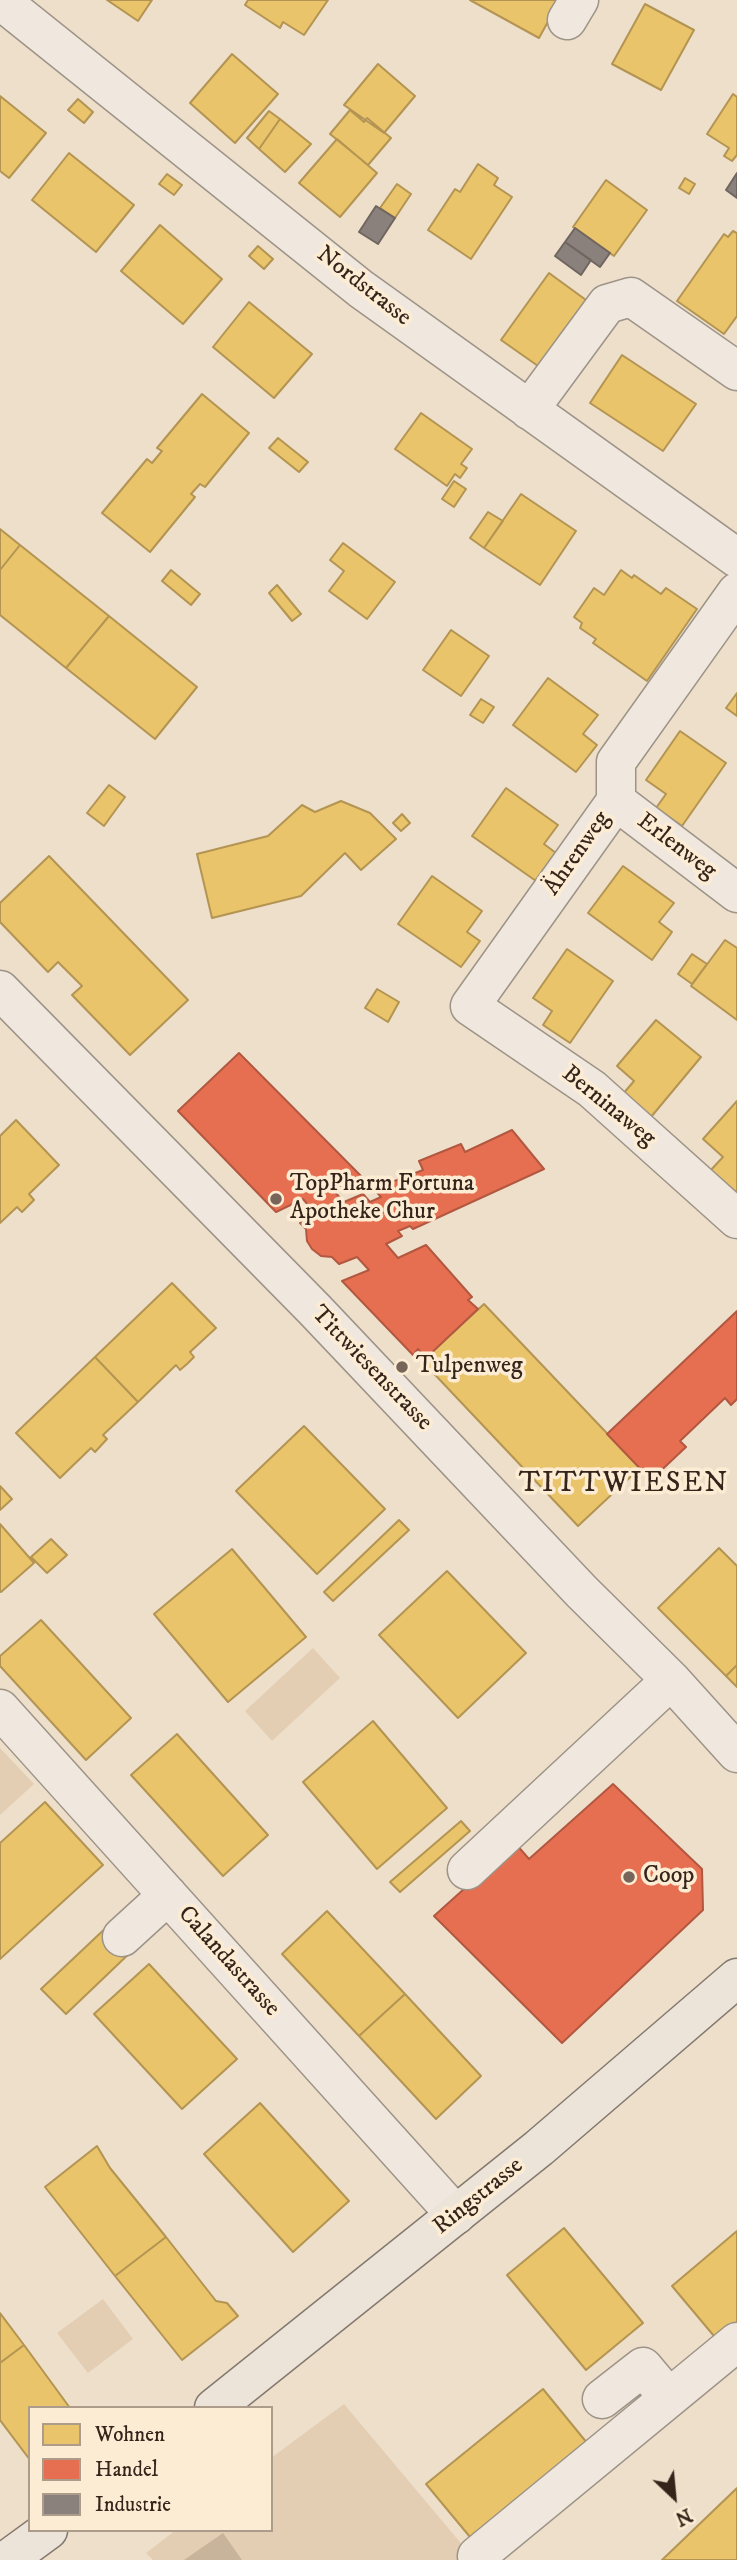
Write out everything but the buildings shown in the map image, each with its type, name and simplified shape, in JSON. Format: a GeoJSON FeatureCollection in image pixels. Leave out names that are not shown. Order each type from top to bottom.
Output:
{"type":"FeatureCollection","features":[{"type":"Feature","properties":{"kind":"main road","name":"Ringstrasse"},"geometry":{"type":"LineString","coordinates":[[217,2406],[540,2148],[737,1979]]}},
{"type":"Feature","properties":{"kind":"main road"},"geometry":{"type":"LineString","coordinates":[[7,2560],[45,2532]]}},
{"type":"Feature","properties":{"kind":"street","name":"Nordstrasse"},"geometry":{"type":"LineString","coordinates":[[0,0],[361,289],[737,558]]}},
{"type":"Feature","properties":{"kind":"street"},"geometry":{"type":"LineString","coordinates":[[529,410],[607,304],[631,297],[737,371]]}},
{"type":"Feature","properties":{"kind":"street","name":"Ährenweg"},"geometry":{"type":"LineString","coordinates":[[470,1006],[616,801],[616,762],[737,592]]}},
{"type":"Feature","properties":{"kind":"street","name":"Erlenweg"},"geometry":{"type":"LineString","coordinates":[[616,801],[737,893]]}},
{"type":"Feature","properties":{"kind":"street","name":"Tittwiesenstrasse"},"geometry":{"type":"LineString","coordinates":[[5,1005],[315,1310],[582,1592],[671,1680],[737,1753]]}},
{"type":"Feature","properties":{"kind":"street","name":"Berninaweg"},"geometry":{"type":"LineString","coordinates":[[470,1006],[592,1090],[737,1219]]}},
{"type":"Feature","properties":{"kind":"street"},"geometry":{"type":"LineString","coordinates":[[467,1870],[671,1680]]}},
{"type":"Feature","properties":{"kind":"street","name":"Calandastrasse"},"geometry":{"type":"LineString","coordinates":[[0,1709],[457,2214]]}},
{"type":"Feature","properties":{"kind":"street"},"geometry":{"type":"LineString","coordinates":[[121,1937],[168,1895]]}},
{"type":"Feature","properties":{"kind":"street"},"geometry":{"type":"LineString","coordinates":[[477,2556],[737,2342]]}},
{"type":"Feature","properties":{"kind":"street"},"geometry":{"type":"LineString","coordinates":[[602,2399],[642,2367],[669,2398]]}},
{"type":"Feature","properties":{"kind":"shaded area"},"geometry":{"type":"Polygon","coordinates":[[[313,1648],[340,1678],[272,1741],[245,1711],[313,1648]]]}},
{"type":"Feature","properties":{"kind":"shaded area"},"geometry":{"type":"Polygon","coordinates":[[[0,1748],[34,1784],[0,1815],[0,1748]]]}},
{"type":"Feature","properties":{"kind":"shaded area"},"geometry":{"type":"Polygon","coordinates":[[[103,2299],[133,2339],[88,2373],[57,2333],[103,2299]]]}},
{"type":"Feature","properties":{"kind":"shaded area"},"geometry":{"type":"Polygon","coordinates":[[[344,2404],[475,2560],[153,2560],[146,2553],[173,2532],[273,2532],[273,2457],[344,2404]]]}},
{"type":"Feature","properties":{"kind":"shaded area"},"geometry":{"type":"Polygon","coordinates":[[[223,2533],[242,2560],[184,2560],[223,2533]]]}},
{"type":"Feature","properties":{"kind":"place","name":"TopPharm Fortuna Apotheke Chur"},"geometry":{"type":"Point","coordinates":[276,1199]}},
{"type":"Feature","properties":{"kind":"place","name":"Tulpenweg"},"geometry":{"type":"Point","coordinates":[402,1367]}},
{"type":"Feature","properties":{"kind":"place","name":"Coop"},"geometry":{"type":"Point","coordinates":[629,1877]}},
{"type":"Feature","properties":{"kind":"district","name":"TITTWIESEN"},"geometry":{"type":"Point","coordinates":[624,1485]}}]}
